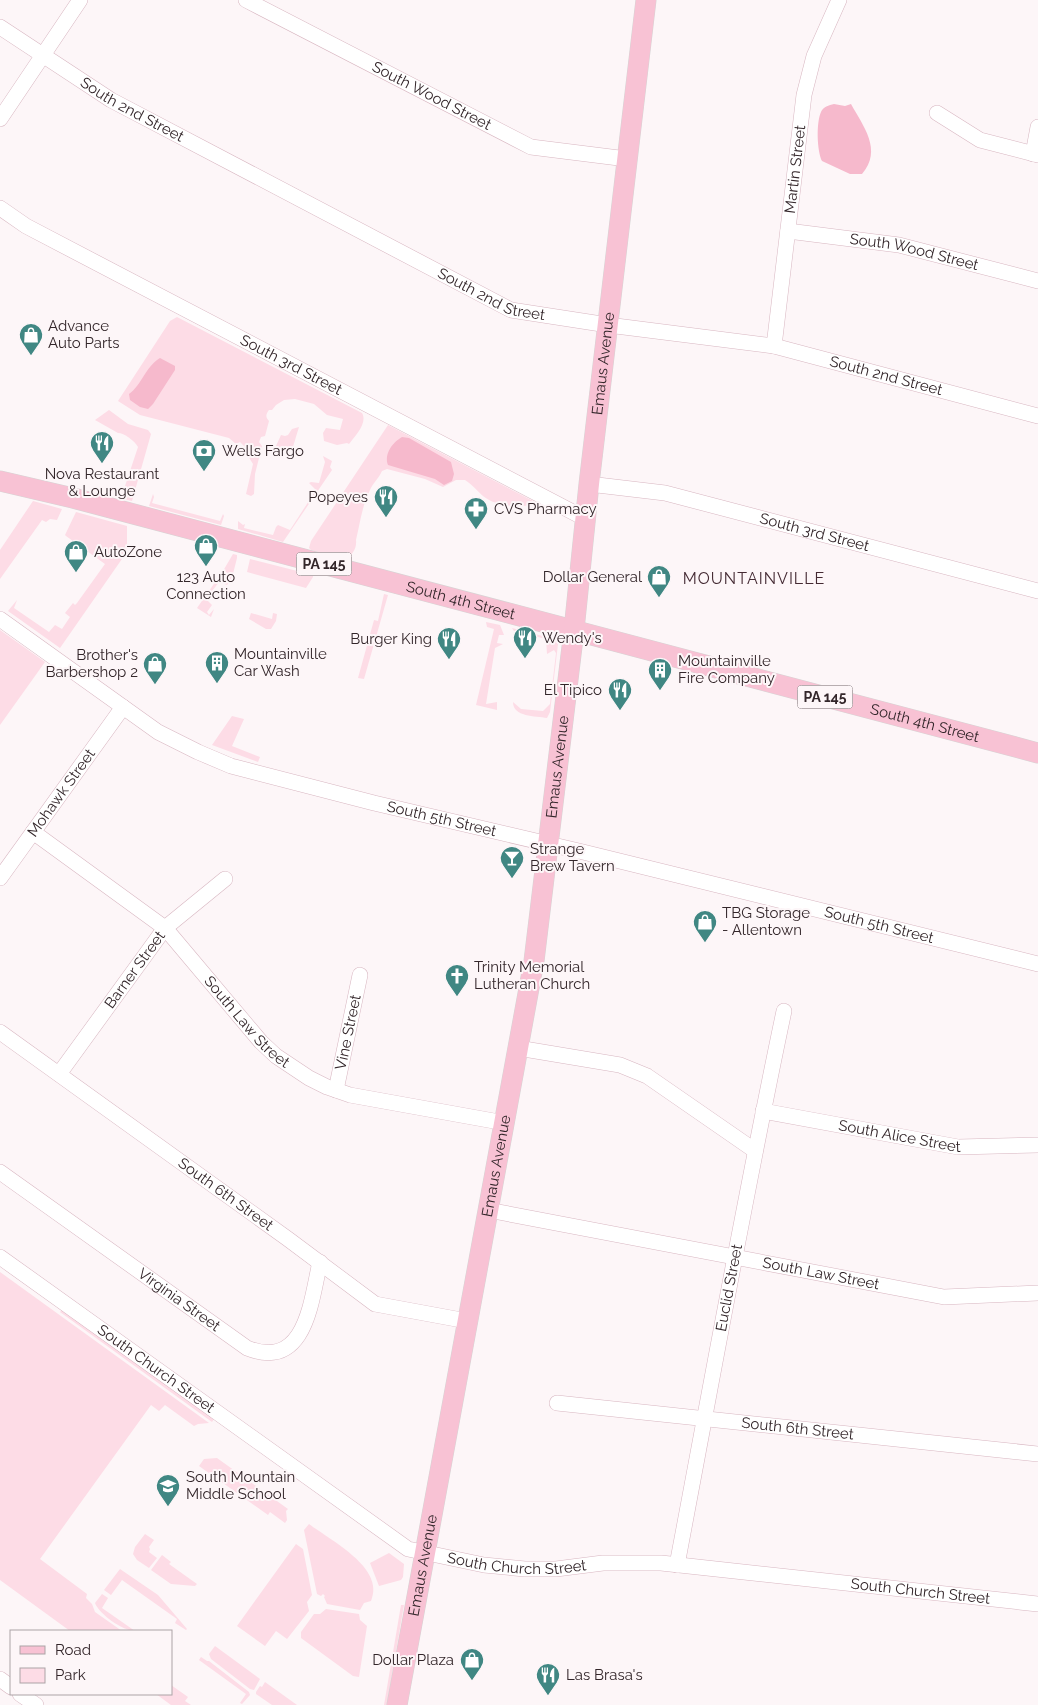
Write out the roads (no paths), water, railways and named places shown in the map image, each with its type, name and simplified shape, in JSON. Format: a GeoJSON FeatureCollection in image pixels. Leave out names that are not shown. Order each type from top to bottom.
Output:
{"type":"FeatureCollection","features":[{"type":"Feature","properties":{"kind":"main road","name":"Emaus Avenue"},"geometry":{"type":"LineString","coordinates":[[397,1705],[466,1321],[505,1123],[534,961],[646,0]]}},
{"type":"Feature","properties":{"kind":"main road","name":"South 4th Street"},"geometry":{"type":"LineString","coordinates":[[0,481],[73,498],[1038,753]]}},
{"type":"Feature","properties":{"kind":"street"},"geometry":{"type":"LineString","coordinates":[[0,119],[80,0]]}},
{"type":"Feature","properties":{"kind":"street","name":"South Wood Street"},"geometry":{"type":"LineString","coordinates":[[246,0],[530,147],[627,159]]}},
{"type":"Feature","properties":{"kind":"street","name":"Martin Street"},"geometry":{"type":"LineString","coordinates":[[774,346],[804,95],[814,56],[839,0]]}},
{"type":"Feature","properties":{"kind":"street","name":"South 2nd Street"},"geometry":{"type":"LineString","coordinates":[[0,28],[111,100],[511,310],[608,325],[774,346],[1038,416]]}},
{"type":"Feature","properties":{"kind":"street"},"geometry":{"type":"LineString","coordinates":[[937,113],[980,140],[1035,154],[1038,127]]}},
{"type":"Feature","properties":{"kind":"street","name":"South 3rd Street"},"geometry":{"type":"LineString","coordinates":[[0,208],[26,226],[586,519]]}},
{"type":"Feature","properties":{"kind":"street","name":"South Wood Street"},"geometry":{"type":"LineString","coordinates":[[788,231],[898,245],[1038,281]]}},
{"type":"Feature","properties":{"kind":"street","name":"South 3rd Street"},"geometry":{"type":"LineString","coordinates":[[589,484],[666,493],[1038,591]]}},
{"type":"Feature","properties":{"kind":"street","name":"South 5th Street"},"geometry":{"type":"LineString","coordinates":[[0,620],[169,738],[232,766],[288,782],[1038,964]]}},
{"type":"Feature","properties":{"kind":"street","name":"Mohawk Street"},"geometry":{"type":"LineString","coordinates":[[0,878],[123,707]]}},
{"type":"Feature","properties":{"kind":"street","name":"South Law Street"},"geometry":{"type":"LineString","coordinates":[[33,832],[165,928],[263,1044],[292,1068],[309,1078],[350,1095],[505,1123]]}},
{"type":"Feature","properties":{"kind":"street","name":"Barner Street"},"geometry":{"type":"LineString","coordinates":[[59,1074],[165,928],[225,879]]}},
{"type":"Feature","properties":{"kind":"street","name":"Vine Street"},"geometry":{"type":"LineString","coordinates":[[336,1090],[360,975]]}},
{"type":"Feature","properties":{"kind":"street","name":"Euclid Street"},"geometry":{"type":"LineString","coordinates":[[677,1564],[733,1257],[784,1010]]}},
{"type":"Feature","properties":{"kind":"street","name":"South 6th Street"},"geometry":{"type":"LineString","coordinates":[[0,1032],[320,1262],[375,1304],[466,1321]]}},
{"type":"Feature","properties":{"kind":"street"},"geometry":{"type":"LineString","coordinates":[[518,1048],[620,1065],[635,1070],[647,1076],[754,1150]]}},
{"type":"Feature","properties":{"kind":"street","name":"South Alice Street"},"geometry":{"type":"LineString","coordinates":[[763,1111],[958,1147],[1038,1145]]}},
{"type":"Feature","properties":{"kind":"street","name":"Virginia Street"},"geometry":{"type":"LineString","coordinates":[[0,1172],[240,1344],[256,1352],[268,1353],[278,1351],[295,1341],[301,1333],[306,1322],[320,1262]]}},
{"type":"Feature","properties":{"kind":"street","name":"South Law Street"},"geometry":{"type":"LineString","coordinates":[[488,1210],[944,1297],[1038,1293]]}},
{"type":"Feature","properties":{"kind":"street","name":"South Church Street"},"geometry":{"type":"LineString","coordinates":[[0,1257],[408,1549],[483,1564],[520,1568],[556,1569],[612,1563],[677,1564],[1038,1604]]}},
{"type":"Feature","properties":{"kind":"street","name":"South 6th Street"},"geometry":{"type":"LineString","coordinates":[[558,1403],[1038,1454]]}},
{"type":"Feature","properties":{"kind":"street"},"geometry":{"type":"LineString","coordinates":[[21,1695],[36,1705]]}},
{"type":"Feature","properties":{"kind":"place","name":"Advance Auto Parts"},"geometry":{"type":"Point","coordinates":[31,356]}},
{"type":"Feature","properties":{"kind":"place","name":"Nova Restaurant & Lounge"},"geometry":{"type":"Point","coordinates":[102,464]}},
{"type":"Feature","properties":{"kind":"place","name":"Wells Fargo"},"geometry":{"type":"Point","coordinates":[204,472]}},
{"type":"Feature","properties":{"kind":"place","name":"Popeyes"},"geometry":{"type":"Point","coordinates":[386,518]}},
{"type":"Feature","properties":{"kind":"place","name":"CVS Pharmacy"},"geometry":{"type":"Point","coordinates":[476,530]}},
{"type":"Feature","properties":{"kind":"place","name":"123 Auto Connection"},"geometry":{"type":"Point","coordinates":[206,567]}},
{"type":"Feature","properties":{"kind":"place","name":"AutoZone"},"geometry":{"type":"Point","coordinates":[76,573]}},
{"type":"Feature","properties":{"kind":"place","name":"Dollar General"},"geometry":{"type":"Point","coordinates":[659,598]}},
{"type":"Feature","properties":{"kind":"place","name":"Wendy's"},"geometry":{"type":"Point","coordinates":[525,659]}},
{"type":"Feature","properties":{"kind":"place","name":"Burger King"},"geometry":{"type":"Point","coordinates":[449,660]}},
{"type":"Feature","properties":{"kind":"place","name":"Mountainville Car Wash"},"geometry":{"type":"Point","coordinates":[217,684]}},
{"type":"Feature","properties":{"kind":"place","name":"Brother's Barbershop 2"},"geometry":{"type":"Point","coordinates":[155,685]}},
{"type":"Feature","properties":{"kind":"place","name":"Mountainville Fire Company"},"geometry":{"type":"Point","coordinates":[660,691]}},
{"type":"Feature","properties":{"kind":"place","name":"El Tipico"},"geometry":{"type":"Point","coordinates":[620,711]}},
{"type":"Feature","properties":{"kind":"place","name":"Strange Brew Tavern"},"geometry":{"type":"Point","coordinates":[512,879]}},
{"type":"Feature","properties":{"kind":"place","name":"TBG Storage - Allentown"},"geometry":{"type":"Point","coordinates":[705,943]}},
{"type":"Feature","properties":{"kind":"place","name":"Trinity Memorial Lutheran Church"},"geometry":{"type":"Point","coordinates":[457,997]}},
{"type":"Feature","properties":{"kind":"place","name":"South Mountain Middle School"},"geometry":{"type":"Point","coordinates":[168,1507]}},
{"type":"Feature","properties":{"kind":"place","name":"Dollar Plaza"},"geometry":{"type":"Point","coordinates":[472,1681]}},
{"type":"Feature","properties":{"kind":"place","name":"Las Brasa's"},"geometry":{"type":"Point","coordinates":[548,1696]}},
{"type":"Feature","properties":{"kind":"district","name":"MOUNTAINVILLE"},"geometry":{"type":"Point","coordinates":[754,578]}}]}
